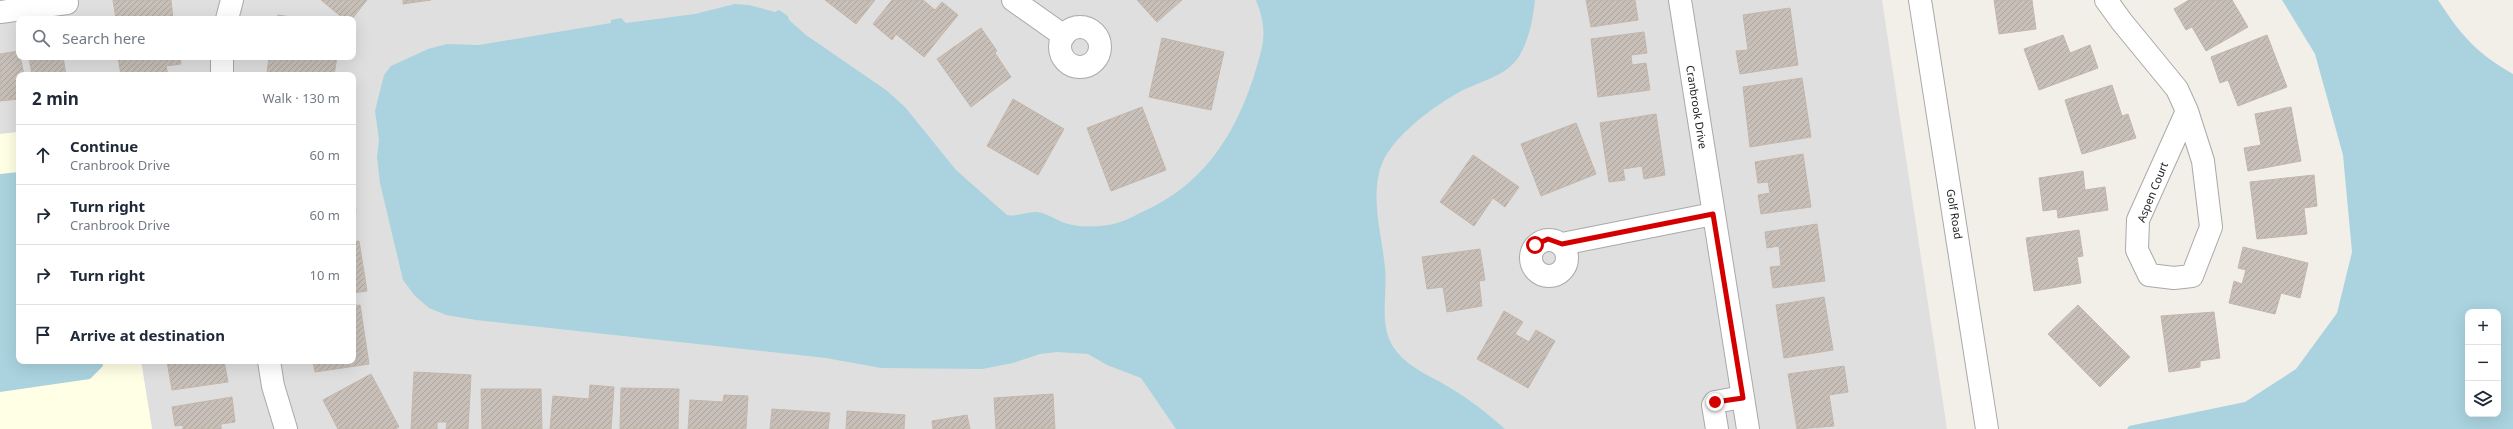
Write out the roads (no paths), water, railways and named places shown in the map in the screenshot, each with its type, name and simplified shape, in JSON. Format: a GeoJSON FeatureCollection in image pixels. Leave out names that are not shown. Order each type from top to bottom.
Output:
{"type":"FeatureCollection","features":[{"type":"Feature","properties":{"kind":"street"},"geometry":{"type":"LineString","coordinates":[[1013,0],[1064,36]]}},
{"type":"Feature","properties":{"kind":"street","name":"Cranbrook Drive"},"geometry":{"type":"LineString","coordinates":[[1680,0],[1748,429]]}},
{"type":"Feature","properties":{"kind":"street","name":"Golf Road"},"geometry":{"type":"LineString","coordinates":[[1920,0],[1987,429]]}},
{"type":"Feature","properties":{"kind":"street","name":"Aspen Court"},"geometry":{"type":"LineString","coordinates":[[2106,0],[2122,22],[2177,89],[2186,112],[2202,161],[2211,227],[2192,276],[2174,278],[2149,275],[2137,250],[2138,220],[2186,112]]}},
{"type":"Feature","properties":{"kind":"street"},"geometry":{"type":"LineString","coordinates":[[0,12],[67,3]]}},
{"type":"Feature","properties":{"kind":"street"},"geometry":{"type":"LineString","coordinates":[[222,60],[222,72]]}},
{"type":"Feature","properties":{"kind":"street"},"geometry":{"type":"LineString","coordinates":[[1562,244],[1713,214]]}},
{"type":"Feature","properties":{"kind":"street"},"geometry":{"type":"LineString","coordinates":[[268,364],[272,386],[286,429]]}},
{"type":"Feature","properties":{"kind":"street"},"geometry":{"type":"LineString","coordinates":[[1717,429],[1713,405],[1715,402],[1743,398]]}},
{"type":"Feature","properties":{"kind":"water"},"geometry":{"type":"Polygon","coordinates":[[[1256,0],[1535,0],[1530,30],[1518,58],[1512,65],[1498,75],[1456,94],[1434,108],[1401,136],[1385,158],[1380,169],[1377,194],[1378,218],[1386,279],[1385,323],[1391,343],[1402,358],[1408,363],[1462,396],[1505,429],[1176,429],[1141,378],[1107,365],[1088,354],[1057,352],[1040,354],[1013,363],[982,369],[881,368],[826,358],[476,320],[446,315],[429,308],[415,296],[403,280],[380,183],[377,157],[379,140],[375,111],[384,75],[391,66],[428,49],[447,44],[479,45],[611,23],[611,20],[621,18],[626,23],[695,14],[735,4],[749,5],[775,12],[779,10],[788,16],[789,20],[806,35],[886,90],[905,107],[956,170],[1007,215],[1037,212],[1070,225],[1098,226],[1112,224],[1133,217],[1163,201],[1181,189],[1198,174],[1225,141],[1245,101],[1262,48],[1262,22],[1256,0]]]}},
{"type":"Feature","properties":{"kind":"water"},"geometry":{"type":"Polygon","coordinates":[[[2282,0],[2438,0],[2462,33],[2479,51],[2513,74],[2513,429],[2127,429],[2129,426],[2245,402],[2296,369],[2337,313],[2352,252],[2343,155],[2315,54],[2282,0]]]}},
{"type":"Feature","properties":{"kind":"water"},"geometry":{"type":"Polygon","coordinates":[[[16,172],[16,364],[103,364],[103,366],[90,379],[0,392],[0,174],[16,172]]]}}]}
